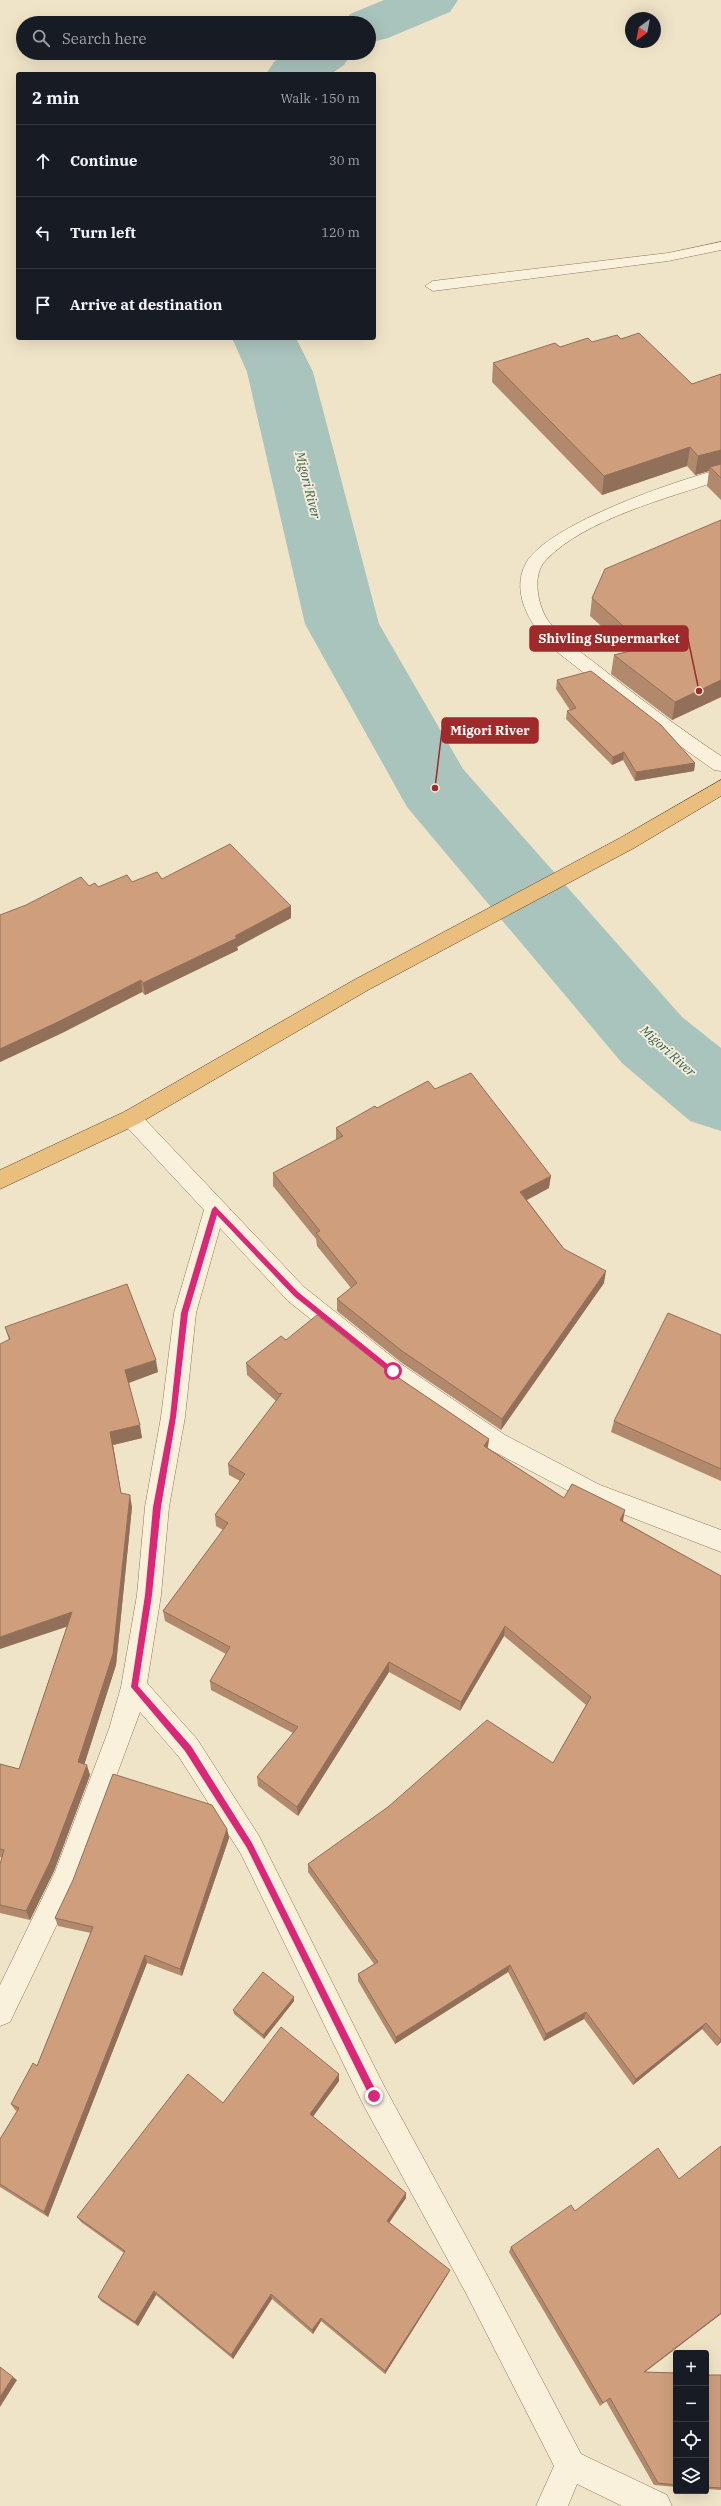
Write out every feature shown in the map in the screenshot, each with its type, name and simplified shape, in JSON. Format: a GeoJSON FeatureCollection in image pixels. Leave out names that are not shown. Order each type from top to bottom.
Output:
{"type":"FeatureCollection","features":[{"type":"Feature","properties":{"kind":"highway"},"geometry":{"type":"LineString","coordinates":[[0,1180],[131,1118],[361,985],[627,843],[721,787]]}},
{"type":"Feature","properties":{"kind":"street"},"geometry":{"type":"LineString","coordinates":[[432,286],[668,257],[721,246]]}},
{"type":"Feature","properties":{"kind":"street"},"geometry":{"type":"LineString","coordinates":[[721,474],[609,515],[566,536],[539,556],[529,574],[530,596],[538,618],[553,637],[640,710],[721,765]]}},
{"type":"Feature","properties":{"kind":"street"},"geometry":{"type":"LineString","coordinates":[[131,1118],[296,1294],[393,1371],[496,1442],[592,1492],[721,1542]]}},
{"type":"Feature","properties":{"kind":"street"},"geometry":{"type":"LineString","coordinates":[[0,2012],[18,1979],[66,1878],[117,1743],[134,1687],[148,1595],[157,1507],[173,1417],[184,1313],[215,1209]]}},
{"type":"Feature","properties":{"kind":"street"},"geometry":{"type":"LineString","coordinates":[[134,1687],[188,1748],[250,1846],[374,2096],[478,2286],[570,2465],[656,2506]]}},
{"type":"Feature","properties":{"kind":"street"},"geometry":{"type":"LineString","coordinates":[[552,2506],[570,2465]]}},
{"type":"Feature","properties":{"kind":"building"},"geometry":{"type":"Polygon","coordinates":[[[639,333],[692,384],[721,374],[721,450],[698,456],[690,447],[604,476],[493,363],[555,343],[560,347],[588,338],[592,342],[617,335],[621,339],[639,333]]]}},
{"type":"Feature","properties":{"kind":"building"},"geometry":{"type":"Polygon","coordinates":[[[721,464],[721,478],[710,467],[721,464]]]}},
{"type":"Feature","properties":{"kind":"building"},"geometry":{"type":"Polygon","coordinates":[[[721,520],[721,680],[675,702],[614,655],[647,647],[592,598],[605,569],[721,520]]]}},
{"type":"Feature","properties":{"kind":"building"},"geometry":{"type":"Polygon","coordinates":[[[591,671],[661,725],[695,763],[636,772],[624,752],[613,757],[567,711],[576,708],[557,680],[591,671]]]}},
{"type":"Feature","properties":{"kind":"building"},"geometry":{"type":"Polygon","coordinates":[[[230,844],[291,906],[235,936],[237,938],[143,983],[141,980],[60,1021],[0,1049],[0,915],[26,905],[81,877],[89,886],[95,883],[98,887],[127,875],[132,882],[157,872],[162,879],[230,844]]]}},
{"type":"Feature","properties":{"kind":"building"},"geometry":{"type":"Polygon","coordinates":[[[471,1073],[551,1176],[520,1192],[564,1249],[606,1271],[502,1419],[402,1351],[337,1299],[357,1283],[316,1233],[320,1231],[273,1173],[343,1136],[336,1128],[375,1106],[377,1108],[428,1081],[435,1089],[471,1073]]]}},
{"type":"Feature","properties":{"kind":"building"},"geometry":{"type":"Polygon","coordinates":[[[127,1284],[156,1360],[125,1370],[140,1425],[110,1432],[121,1493],[130,1495],[113,1654],[78,1762],[87,1765],[50,1862],[26,1911],[0,1905],[0,1864],[4,1850],[0,1849],[0,1764],[19,1769],[72,1612],[0,1637],[0,1344],[10,1339],[5,1327],[127,1284]]]}},
{"type":"Feature","properties":{"kind":"building"},"geometry":{"type":"Polygon","coordinates":[[[668,1313],[721,1335],[721,1469],[614,1421],[668,1313]]]}},
{"type":"Feature","properties":{"kind":"building"},"geometry":{"type":"Polygon","coordinates":[[[317,1315],[384,1368],[489,1439],[484,1446],[564,1498],[572,1484],[625,1510],[620,1520],[721,1576],[721,2040],[706,2023],[636,2079],[586,2012],[546,2034],[510,1965],[396,2037],[358,1974],[378,1962],[308,1864],[388,1807],[487,1720],[553,1763],[591,1697],[505,1626],[461,1702],[389,1662],[297,1807],[257,1777],[298,1727],[210,1681],[230,1647],[163,1611],[228,1523],[215,1515],[245,1474],[228,1464],[282,1393],[279,1394],[246,1363],[281,1336],[286,1340],[317,1315]]]}},
{"type":"Feature","properties":{"kind":"building"},"geometry":{"type":"Polygon","coordinates":[[[113,1774],[212,1805],[227,1829],[180,1969],[145,1955],[44,2212],[0,2184],[0,2139],[19,2108],[11,2104],[33,2063],[37,2066],[93,1927],[55,1918],[73,1880],[113,1774]]]}},
{"type":"Feature","properties":{"kind":"building"},"geometry":{"type":"Polygon","coordinates":[[[263,1972],[294,1997],[263,2035],[233,2010],[263,1972]]]}},
{"type":"Feature","properties":{"kind":"building"},"geometry":{"type":"Polygon","coordinates":[[[281,2027],[339,2074],[310,2114],[406,2193],[387,2221],[450,2270],[385,2371],[321,2318],[312,2330],[271,2294],[231,2355],[154,2291],[135,2322],[98,2297],[125,2251],[77,2217],[188,2074],[223,2103],[281,2027]]]}},
{"type":"Feature","properties":{"kind":"building"},"geometry":{"type":"Polygon","coordinates":[[[721,2146],[721,2313],[644,2372],[673,2373],[673,2485],[658,2483],[610,2398],[603,2403],[511,2247],[571,2205],[575,2211],[658,2148],[679,2179],[721,2146]]]}},
{"type":"Feature","properties":{"kind":"building"},"geometry":{"type":"Polygon","coordinates":[[[0,2367],[13,2377],[0,2397],[0,2367]]]}},
{"type":"Feature","properties":{"kind":"building"},"geometry":{"type":"Polygon","coordinates":[[[709,2375],[721,2375],[721,2488],[709,2487],[709,2375]]]}},
{"type":"Feature","properties":{"kind":"waterway","name":"Migori River"},"geometry":{"type":"LineString","coordinates":[[376,23],[431,0]]}},
{"type":"Feature","properties":{"kind":"waterway","name":"Migori River"},"geometry":{"type":"LineString","coordinates":[[297,72],[314,60]]}},
{"type":"Feature","properties":{"kind":"waterway","name":"Migori River"},"geometry":{"type":"LineString","coordinates":[[265,340],[280,372],[342,624],[435,788],[652,1040],[721,1097]]}},
{"type":"Feature","properties":{"kind":"place","name":"Shivling Supermarket"},"geometry":{"type":"Point","coordinates":[699,691]}},
{"type":"Feature","properties":{"kind":"place","name":"Migori River"},"geometry":{"type":"Point","coordinates":[435,788]}},
{"type":"Feature","properties":{"kind":"route"},"geometry":{"type":"LineString","coordinates":[[374,2096],[299,1948],[250,1846],[188,1748],[134,1687],[148,1595],[157,1507],[173,1417],[184,1313],[215,1209],[296,1294],[393,1371]]}}]}
